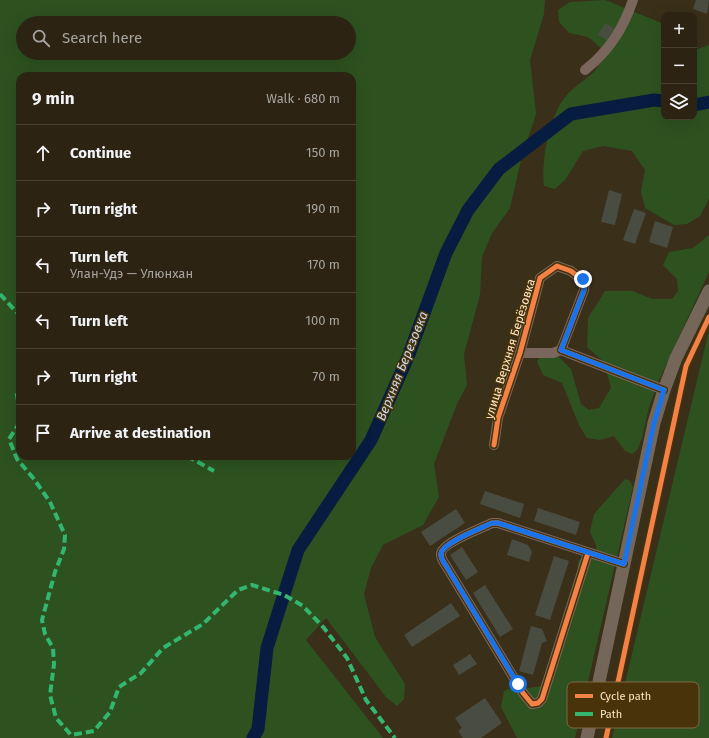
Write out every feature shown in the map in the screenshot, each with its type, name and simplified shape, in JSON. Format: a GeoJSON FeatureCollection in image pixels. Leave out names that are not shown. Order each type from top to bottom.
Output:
{"type":"FeatureCollection","features":[{"type":"Feature","properties":{"kind":"main road"},"geometry":{"type":"LineString","coordinates":[[599,682],[654,423],[676,358],[705,311],[709,291]]}},
{"type":"Feature","properties":{"kind":"main road"},"geometry":{"type":"LineString","coordinates":[[587,738],[589,728]]}},
{"type":"Feature","properties":{"kind":"street"},"geometry":{"type":"LineString","coordinates":[[585,70],[596,62],[626,23],[633,0]]}},
{"type":"Feature","properties":{"kind":"street","name":"улица Верхняя Берёзовка"},"geometry":{"type":"LineString","coordinates":[[494,445],[498,418],[520,353],[540,278],[557,266],[571,271],[585,282],[584,290],[561,350]]}},
{"type":"Feature","properties":{"kind":"street"},"geometry":{"type":"LineString","coordinates":[[520,353],[553,353],[561,350],[664,390]]}},
{"type":"Feature","properties":{"kind":"street"},"geometry":{"type":"LineString","coordinates":[[588,553],[542,699],[538,703],[532,704],[523,693],[448,569],[440,555],[441,551],[449,543],[492,523],[498,523],[624,564]]}},
{"type":"Feature","properties":{"kind":"green space"},"geometry":{"type":"Polygon","coordinates":[[[0,0],[545,0],[544,14],[530,60],[536,114],[522,156],[510,208],[492,233],[482,257],[480,295],[464,354],[467,385],[457,404],[434,464],[439,497],[423,525],[383,545],[371,568],[364,594],[375,637],[405,684],[404,699],[397,706],[386,697],[326,618],[306,640],[383,738],[0,738],[0,0]]]}},
{"type":"Feature","properties":{"kind":"green space"},"geometry":{"type":"Polygon","coordinates":[[[605,0],[661,23],[661,120],[697,120],[697,49],[709,45],[709,199],[700,216],[687,224],[674,225],[645,208],[641,191],[645,170],[632,151],[603,146],[583,151],[565,180],[555,189],[544,186],[543,175],[545,151],[555,114],[567,95],[595,70],[601,57],[601,48],[588,37],[569,33],[559,22],[558,10],[570,2],[605,0]]]}},
{"type":"Feature","properties":{"kind":"green space"},"geometry":{"type":"Polygon","coordinates":[[[709,235],[709,272],[659,380],[649,407],[642,438],[637,450],[632,454],[625,451],[614,436],[600,440],[587,438],[579,425],[562,383],[543,375],[537,362],[542,352],[555,353],[571,369],[581,404],[589,410],[599,408],[611,388],[604,362],[587,347],[588,318],[605,291],[633,291],[652,299],[672,299],[678,291],[677,279],[663,265],[669,252],[693,248],[709,235]]]}},
{"type":"Feature","properties":{"kind":"green space"},"geometry":{"type":"Polygon","coordinates":[[[709,330],[709,738],[612,738],[614,728],[699,728],[699,682],[625,682],[709,330]]]}},
{"type":"Feature","properties":{"kind":"green space"},"geometry":{"type":"Polygon","coordinates":[[[625,479],[630,481],[633,487],[588,682],[567,682],[567,728],[577,728],[575,738],[517,738],[501,707],[504,691],[517,685],[529,688],[541,686],[578,585],[578,561],[583,557],[590,559],[597,557],[596,545],[590,532],[594,514],[625,479]]]}},
{"type":"Feature","properties":{"kind":"building"},"geometry":{"type":"Polygon","coordinates":[[[696,0],[709,0],[707,14],[693,9],[696,0]]]}},
{"type":"Feature","properties":{"kind":"building"},"geometry":{"type":"Polygon","coordinates":[[[605,23],[614,28],[607,40],[598,35],[605,23]]]}},
{"type":"Feature","properties":{"kind":"building"},"geometry":{"type":"Polygon","coordinates":[[[609,190],[622,194],[615,225],[601,222],[609,190]]]}},
{"type":"Feature","properties":{"kind":"building"},"geometry":{"type":"Polygon","coordinates":[[[634,209],[646,213],[635,244],[623,240],[634,209]]]}},
{"type":"Feature","properties":{"kind":"building"},"geometry":{"type":"Polygon","coordinates":[[[655,221],[673,227],[667,248],[649,242],[655,221]]]}},
{"type":"Feature","properties":{"kind":"building"},"geometry":{"type":"Polygon","coordinates":[[[485,491],[524,504],[520,518],[480,504],[485,491]]]}},
{"type":"Feature","properties":{"kind":"building"},"geometry":{"type":"Polygon","coordinates":[[[538,508],[580,522],[576,535],[534,521],[538,508]]]}},
{"type":"Feature","properties":{"kind":"building"},"geometry":{"type":"Polygon","coordinates":[[[456,509],[465,523],[430,546],[421,532],[456,509]]]}},
{"type":"Feature","properties":{"kind":"building"},"geometry":{"type":"Polygon","coordinates":[[[512,539],[528,545],[532,552],[529,562],[507,555],[512,539]]]}},
{"type":"Feature","properties":{"kind":"building"},"geometry":{"type":"Polygon","coordinates":[[[462,547],[478,572],[466,580],[450,555],[462,547]]]}},
{"type":"Feature","properties":{"kind":"building"},"geometry":{"type":"Polygon","coordinates":[[[554,556],[569,561],[550,620],[535,615],[554,556]]]}},
{"type":"Feature","properties":{"kind":"building"},"geometry":{"type":"Polygon","coordinates":[[[485,585],[513,629],[500,637],[473,593],[485,585]]]}},
{"type":"Feature","properties":{"kind":"building"},"geometry":{"type":"Polygon","coordinates":[[[451,603],[460,616],[412,647],[404,635],[451,603]]]}},
{"type":"Feature","properties":{"kind":"building"},"geometry":{"type":"Polygon","coordinates":[[[531,626],[542,629],[547,641],[542,643],[533,675],[519,671],[531,626]]]}},
{"type":"Feature","properties":{"kind":"building"},"geometry":{"type":"Polygon","coordinates":[[[470,654],[477,664],[459,675],[453,665],[470,654]]]}},
{"type":"Feature","properties":{"kind":"building"},"geometry":{"type":"Polygon","coordinates":[[[485,698],[502,723],[481,738],[463,738],[458,731],[462,728],[455,718],[485,698]]]}},
{"type":"Feature","properties":{"kind":"waterway","name":"Верхняя Березовка"},"geometry":{"type":"LineString","coordinates":[[253,738],[258,729],[267,648],[298,550],[371,440],[408,357],[446,253],[468,210],[499,169],[571,114],[654,100],[661,101]]}},
{"type":"Feature","properties":{"kind":"waterway","name":"Верхняя Березовка"},"geometry":{"type":"LineString","coordinates":[[697,104],[709,102]]}},
{"type":"Feature","properties":{"kind":"marked path"},"geometry":{"type":"LineString","coordinates":[[0,294],[16,312]]}},
{"type":"Feature","properties":{"kind":"marked path"},"geometry":{"type":"LineString","coordinates":[[16,428],[9,439],[16,456]]}},
{"type":"Feature","properties":{"kind":"marked path"},"geometry":{"type":"LineString","coordinates":[[18,460],[34,479],[50,502],[65,535],[64,549],[55,572],[42,620],[45,634],[53,648],[54,664],[50,695],[56,718],[71,735],[94,731],[110,712],[119,687],[141,673],[163,648],[203,624],[238,590],[252,585],[284,595],[303,606],[324,628],[347,658],[366,700],[395,738]]}},
{"type":"Feature","properties":{"kind":"marked path"},"geometry":{"type":"LineString","coordinates":[[194,460],[214,471]]}},
{"type":"Feature","properties":{"kind":"cycle path"},"geometry":{"type":"LineString","coordinates":[[494,445],[498,418],[520,353],[540,278],[557,266],[571,271],[585,282],[584,290],[561,350],[664,390]]}},
{"type":"Feature","properties":{"kind":"cycle path"},"geometry":{"type":"LineString","coordinates":[[618,682],[686,366],[709,317]]}},
{"type":"Feature","properties":{"kind":"cycle path"},"geometry":{"type":"LineString","coordinates":[[588,553],[542,699],[538,703],[532,704],[523,693],[443,561],[441,557],[442,551],[454,541],[492,523],[498,523],[624,564]]}},
{"type":"Feature","properties":{"kind":"cycle path"},"geometry":{"type":"LineString","coordinates":[[606,738],[608,728]]}},
{"type":"Feature","properties":{"kind":"route"},"geometry":{"type":"LineString","coordinates":[[518,684],[486,629],[448,569],[440,555],[441,551],[449,543],[492,523],[498,523],[624,564],[654,423],[664,390],[561,350],[586,286],[583,279]]}}]}
